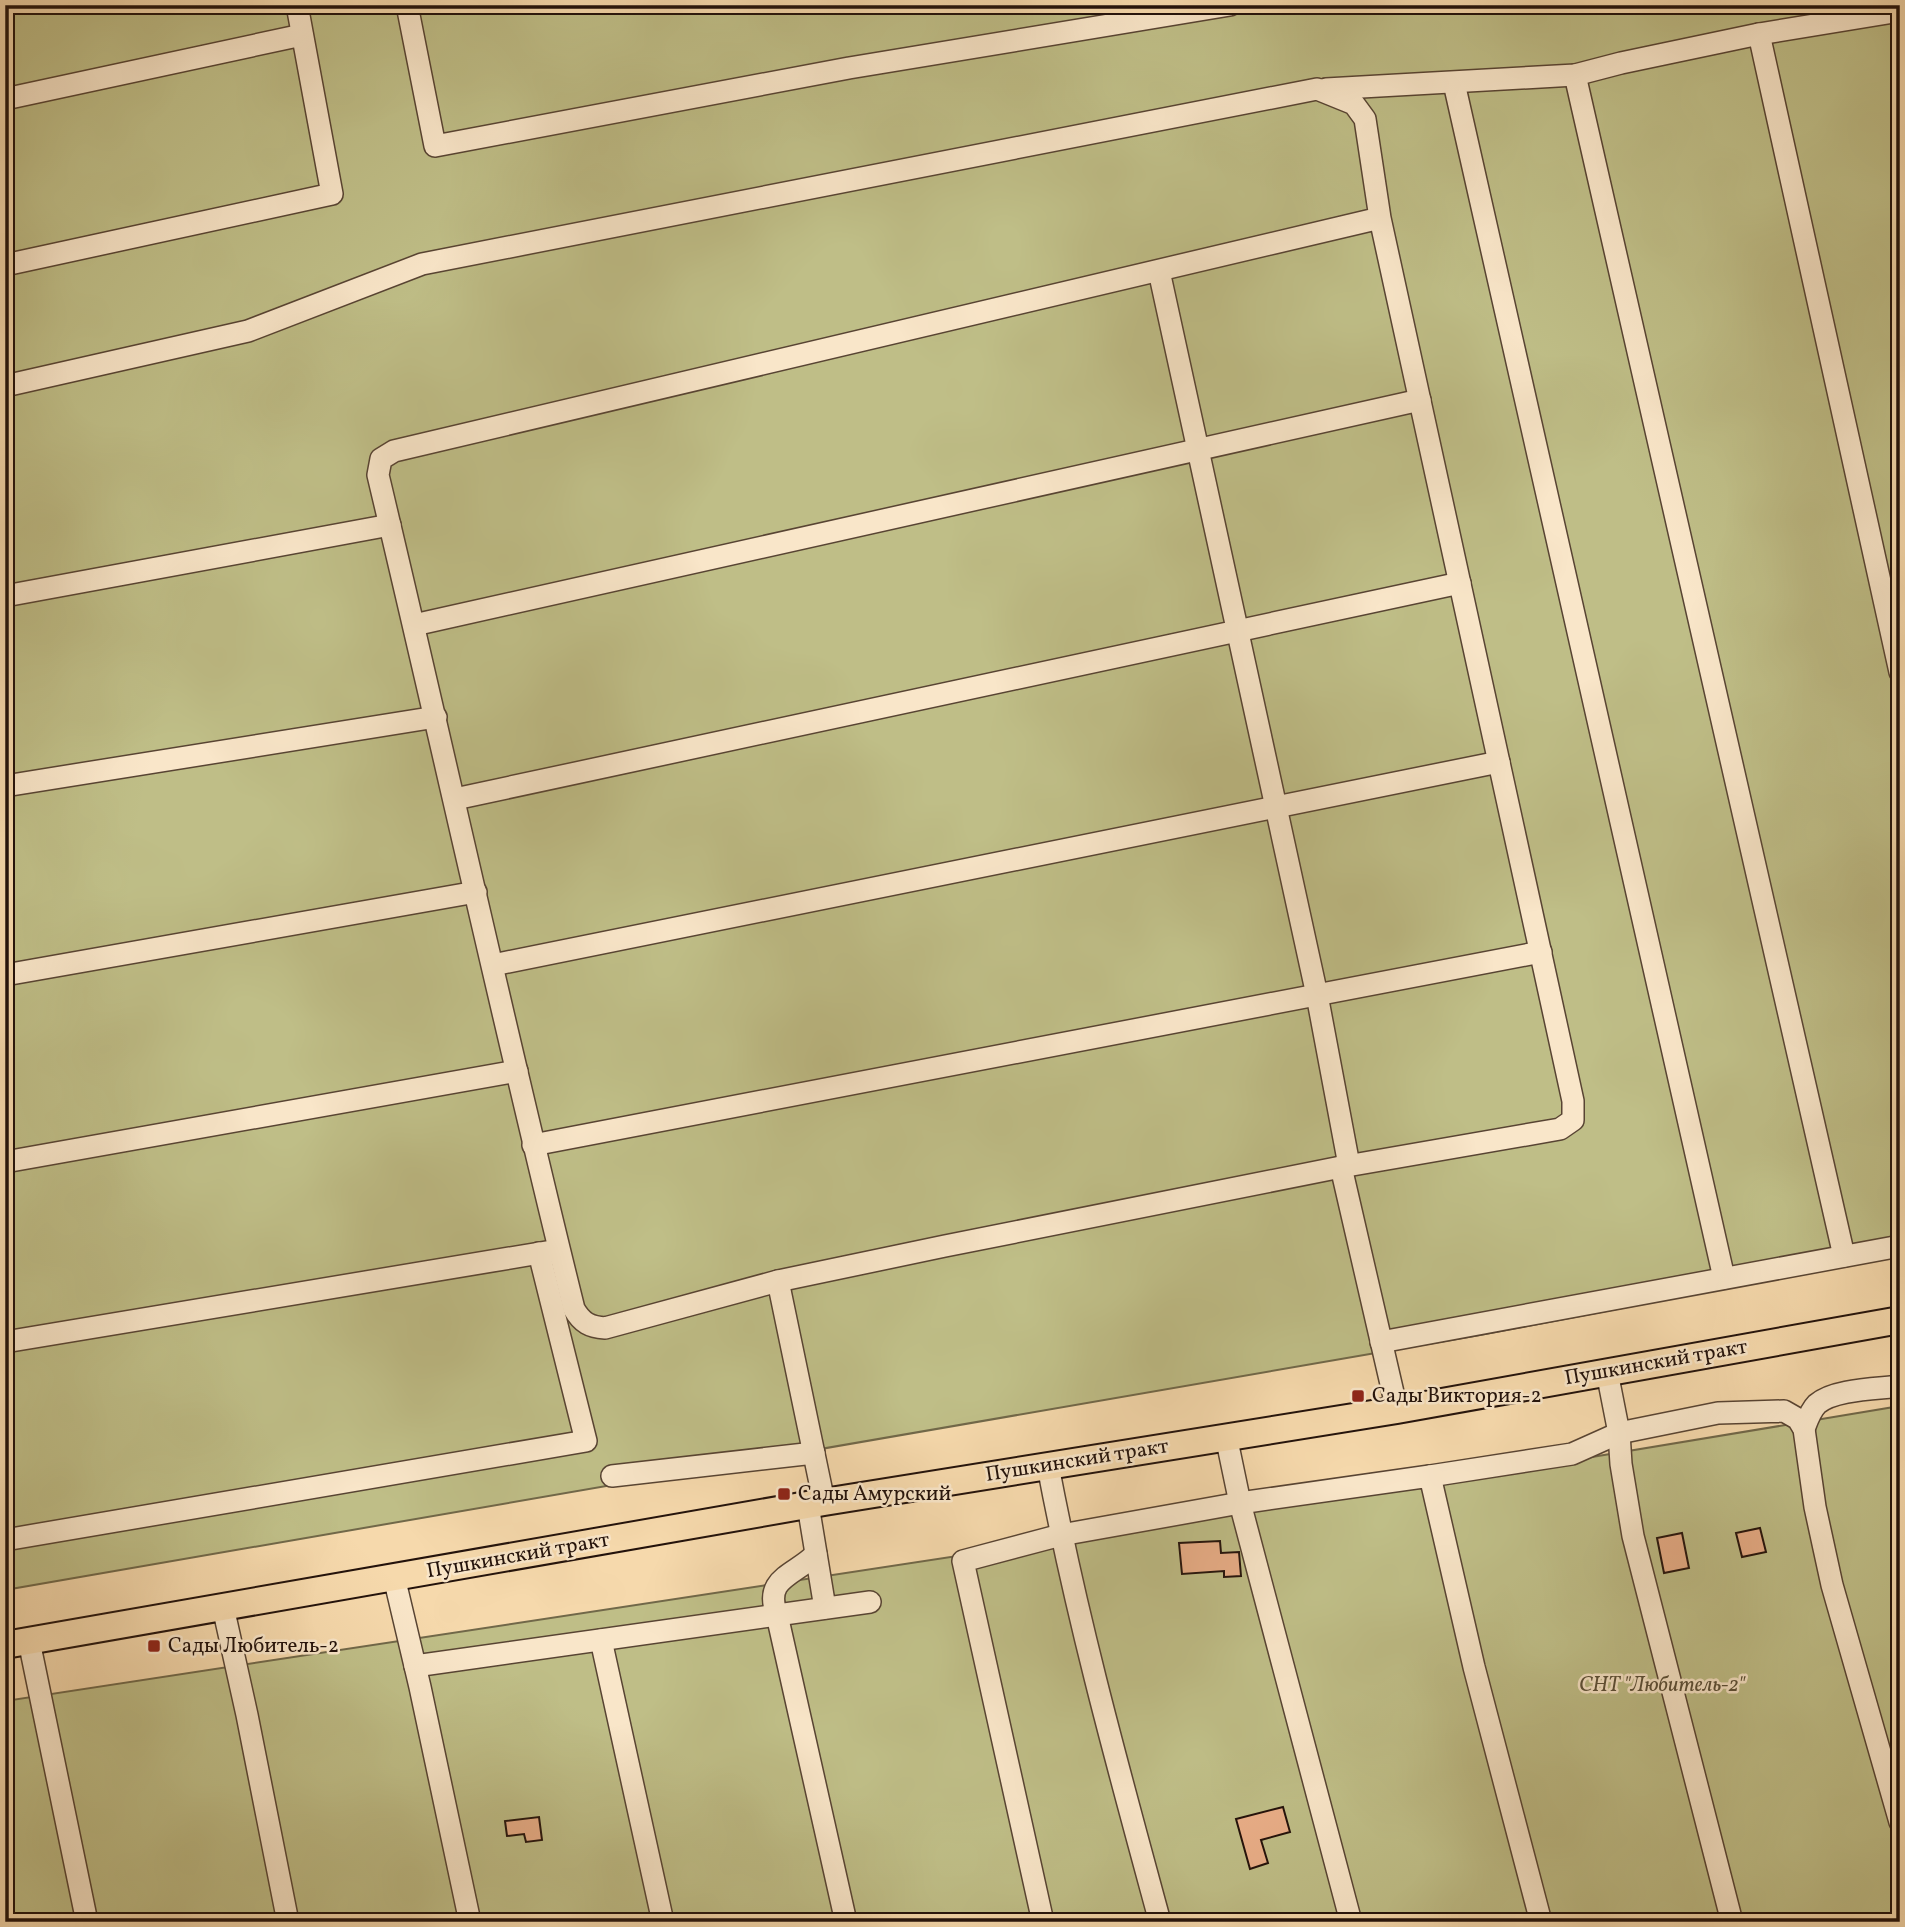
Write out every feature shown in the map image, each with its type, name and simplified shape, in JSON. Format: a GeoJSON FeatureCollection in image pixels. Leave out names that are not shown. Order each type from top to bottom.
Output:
{"type":"FeatureCollection","features":[{"type":"Feature","properties":{"kind":"main road","name":"Пушкинский тракт"},"geometry":{"type":"LineString","coordinates":[[17,1643],[816,1504],[1397,1410],[1900,1320]]}},
{"type":"Feature","properties":{"kind":"lane"},"geometry":{"type":"LineString","coordinates":[[5,265],[332,194],[297,5]]}},
{"type":"Feature","properties":{"kind":"lane"},"geometry":{"type":"LineString","coordinates":[[407,5],[435,146],[849,68],[1230,5]]}},
{"type":"Feature","properties":{"kind":"lane"},"geometry":{"type":"LineString","coordinates":[[5,386],[248,331],[422,264],[1317,89],[1575,75],[1759,34],[1900,11]]}},
{"type":"Feature","properties":{"kind":"lane"},"geometry":{"type":"LineString","coordinates":[[1759,34],[1900,672]]}},
{"type":"Feature","properties":{"kind":"lane"},"geometry":{"type":"LineString","coordinates":[[5,99],[302,35]]}},
{"type":"Feature","properties":{"kind":"lane"},"geometry":{"type":"LineString","coordinates":[[1575,75],[1844,1256]]}},
{"type":"Feature","properties":{"kind":"lane"},"geometry":{"type":"LineString","coordinates":[[1454,83],[1724,1278]]}},
{"type":"Feature","properties":{"kind":"lane"},"geometry":{"type":"LineString","coordinates":[[549,1251],[580,1320],[592,1327],[606,1328],[778,1282],[1345,1166],[1560,1129],[1573,1120],[1573,1101],[1380,218],[1365,119],[1354,104],[1317,89]]}},
{"type":"Feature","properties":{"kind":"lane"},"geometry":{"type":"LineString","coordinates":[[5,1540],[586,1441],[549,1251],[533,1145],[378,475],[381,459],[394,451],[1380,218]]}},
{"type":"Feature","properties":{"kind":"lane"},"geometry":{"type":"LineString","coordinates":[[1159,271],[1317,995],[1345,1166],[1397,1410]]}},
{"type":"Feature","properties":{"kind":"lane"},"geometry":{"type":"LineString","coordinates":[[414,625],[1420,400]]}},
{"type":"Feature","properties":{"kind":"lane"},"geometry":{"type":"LineString","coordinates":[[5,596],[390,525]]}},
{"type":"Feature","properties":{"kind":"lane"},"geometry":{"type":"LineString","coordinates":[[455,799],[1460,583]]}},
{"type":"Feature","properties":{"kind":"lane"},"geometry":{"type":"LineString","coordinates":[[5,786],[436,717]]}},
{"type":"Feature","properties":{"kind":"lane"},"geometry":{"type":"LineString","coordinates":[[492,965],[1499,762]]}},
{"type":"Feature","properties":{"kind":"lane"},"geometry":{"type":"LineString","coordinates":[[5,975],[476,892]]}},
{"type":"Feature","properties":{"kind":"lane"},"geometry":{"type":"LineString","coordinates":[[533,1145],[1541,952]]}},
{"type":"Feature","properties":{"kind":"lane"},"geometry":{"type":"LineString","coordinates":[[5,1161],[517,1071]]}},
{"type":"Feature","properties":{"kind":"lane"},"geometry":{"type":"LineString","coordinates":[[1381,1342],[1900,1246]]}},
{"type":"Feature","properties":{"kind":"lane"},"geometry":{"type":"LineString","coordinates":[[5,1342],[549,1251]]}},
{"type":"Feature","properties":{"kind":"lane"},"geometry":{"type":"LineString","coordinates":[[778,1282],[814,1453],[816,1554],[825,1608]]}},
{"type":"Feature","properties":{"kind":"lane"},"geometry":{"type":"LineString","coordinates":[[1607,1372],[1619,1433],[1620,1464],[1633,1535],[1732,1922]]}},
{"type":"Feature","properties":{"kind":"lane"},"geometry":{"type":"LineString","coordinates":[[1804,1429],[1808,1417],[1817,1405],[1834,1395],[1900,1386]]}},
{"type":"Feature","properties":{"kind":"lane"},"geometry":{"type":"LineString","coordinates":[[1043,1922],[963,1561],[1061,1535],[1240,1503],[1572,1454],[1619,1433],[1718,1413],[1784,1411],[1798,1419],[1804,1429],[1815,1507],[1832,1585],[1900,1822]]}},
{"type":"Feature","properties":{"kind":"lane"},"geometry":{"type":"LineString","coordinates":[[1226,1437],[1240,1503],[1351,1922]]}},
{"type":"Feature","properties":{"kind":"lane"},"geometry":{"type":"LineString","coordinates":[[612,1476],[814,1453]]}},
{"type":"Feature","properties":{"kind":"lane"},"geometry":{"type":"LineString","coordinates":[[1048,1466],[1061,1535],[1107,1726],[1160,1922]]}},
{"type":"Feature","properties":{"kind":"lane"},"geometry":{"type":"LineString","coordinates":[[1430,1476],[1474,1667],[1541,1922]]}},
{"type":"Feature","properties":{"kind":"lane"},"geometry":{"type":"LineString","coordinates":[[816,1554],[776,1586],[772,1600],[846,1922]]}},
{"type":"Feature","properties":{"kind":"lane"},"geometry":{"type":"LineString","coordinates":[[394,1577],[470,1922]]}},
{"type":"Feature","properties":{"kind":"lane"},"geometry":{"type":"LineString","coordinates":[[415,1666],[870,1602]]}},
{"type":"Feature","properties":{"kind":"lane"},"geometry":{"type":"LineString","coordinates":[[223,1607],[288,1922]]}},
{"type":"Feature","properties":{"kind":"lane"},"geometry":{"type":"LineString","coordinates":[[601,1640],[663,1922]]}},
{"type":"Feature","properties":{"kind":"lane"},"geometry":{"type":"LineString","coordinates":[[17,1643],[87,1922]]}},
{"type":"Feature","properties":{"kind":"green space"},"geometry":{"type":"Polygon","coordinates":[[[5,5],[1900,5],[1900,1255],[1480,1335],[5,1590],[5,5]]]}},
{"type":"Feature","properties":{"kind":"green space","name":"СНТ \"Любитель-2\""},"geometry":{"type":"Polygon","coordinates":[[[1900,1406],[1900,1922],[5,1922],[5,1701],[1411,1487],[1900,1406]]]}},
{"type":"Feature","properties":{"kind":"building"},"geometry":{"type":"Polygon","coordinates":[[[1760,1528],[1766,1552],[1742,1557],[1736,1533],[1760,1528]]]}},
{"type":"Feature","properties":{"kind":"building"},"geometry":{"type":"Polygon","coordinates":[[[1682,1533],[1689,1568],[1664,1573],[1657,1538],[1682,1533]]]}},
{"type":"Feature","properties":{"kind":"building"},"geometry":{"type":"Polygon","coordinates":[[[1220,1541],[1221,1553],[1239,1552],[1241,1576],[1224,1577],[1224,1571],[1182,1574],[1179,1543],[1220,1541]]]}},
{"type":"Feature","properties":{"kind":"building"},"geometry":{"type":"Polygon","coordinates":[[[1283,1807],[1290,1832],[1261,1840],[1268,1863],[1250,1869],[1236,1819],[1283,1807]]]}},
{"type":"Feature","properties":{"kind":"building"},"geometry":{"type":"Polygon","coordinates":[[[539,1817],[542,1840],[526,1842],[524,1834],[507,1836],[505,1821],[539,1817]]]}},
{"type":"Feature","properties":{"kind":"place","name":"Сады Виктория-2"},"geometry":{"type":"Point","coordinates":[1358,1396]}},
{"type":"Feature","properties":{"kind":"place","name":"Сады Амурский"},"geometry":{"type":"Point","coordinates":[784,1494]}},
{"type":"Feature","properties":{"kind":"place","name":"Сады Любитель-2"},"geometry":{"type":"Point","coordinates":[154,1646]}}]}
